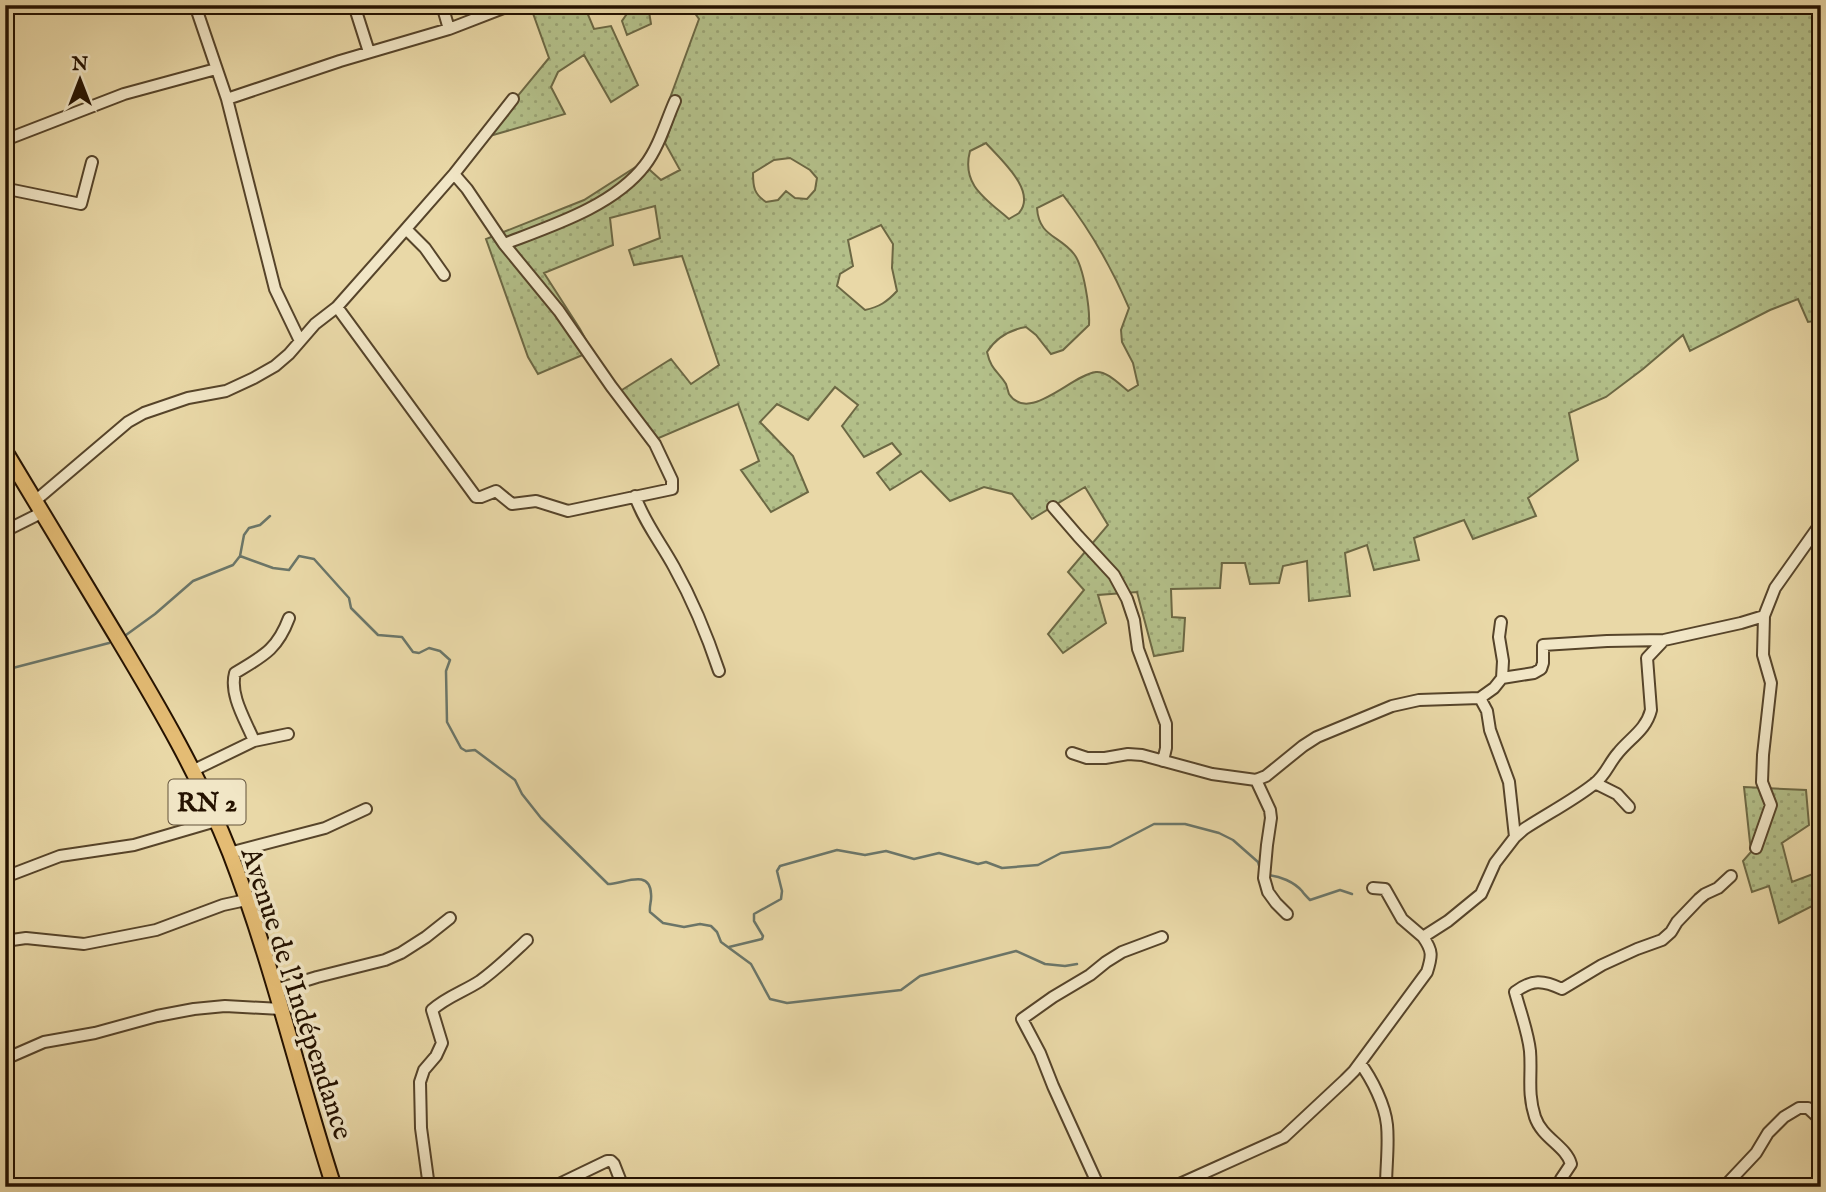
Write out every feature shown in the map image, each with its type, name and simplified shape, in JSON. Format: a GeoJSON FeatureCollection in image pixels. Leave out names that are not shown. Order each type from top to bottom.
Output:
{"type":"FeatureCollection","features":[{"type":"Feature","properties":{"kind":"main road","name":"Avenue de l'Indépendance"},"geometry":{"type":"LineString","coordinates":[[5,451],[158,706],[216,821],[246,900],[334,1187]]}},
{"type":"Feature","properties":{"kind":"street"},"geometry":{"type":"LineString","coordinates":[[195,5],[227,99],[275,289],[300,341]]}},
{"type":"Feature","properties":{"kind":"street"},"geometry":{"type":"LineString","coordinates":[[354,5],[369,52]]}},
{"type":"Feature","properties":{"kind":"street"},"geometry":{"type":"LineString","coordinates":[[442,5],[449,29]]}},
{"type":"Feature","properties":{"kind":"street"},"geometry":{"type":"LineString","coordinates":[[227,99],[369,52],[449,29],[511,5]]}},
{"type":"Feature","properties":{"kind":"street"},"geometry":{"type":"LineString","coordinates":[[5,140],[124,93],[216,69]]}},
{"type":"Feature","properties":{"kind":"street"},"geometry":{"type":"LineString","coordinates":[[5,531],[39,507],[128,422],[144,413],[188,398],[226,391],[275,366],[315,324],[337,307],[454,174],[513,99]]}},
{"type":"Feature","properties":{"kind":"street"},"geometry":{"type":"LineString","coordinates":[[504,244],[581,213],[609,198],[646,165],[675,100]]}},
{"type":"Feature","properties":{"kind":"street"},"geometry":{"type":"LineString","coordinates":[[5,193],[8,189],[81,204],[92,162]]}},
{"type":"Feature","properties":{"kind":"street"},"geometry":{"type":"LineString","coordinates":[[337,307],[476,497],[496,491],[512,504],[536,501],[569,511],[672,489],[672,480],[655,444],[559,311],[504,244],[454,174]]}},
{"type":"Feature","properties":{"kind":"street"},"geometry":{"type":"LineString","coordinates":[[406,229],[425,248],[444,275]]}},
{"type":"Feature","properties":{"kind":"street"},"geometry":{"type":"LineString","coordinates":[[635,496],[640,512],[673,566],[705,628],[719,671]]}},
{"type":"Feature","properties":{"kind":"street"},"geometry":{"type":"LineString","coordinates":[[1054,507],[1114,575],[1127,598],[1134,620],[1138,649],[1166,724],[1163,761]]}},
{"type":"Feature","properties":{"kind":"street"},"geometry":{"type":"LineString","coordinates":[[1756,848],[1771,805],[1762,782],[1770,683],[1763,655],[1763,616],[1775,588],[1821,523]]}},
{"type":"Feature","properties":{"kind":"street"},"geometry":{"type":"LineString","coordinates":[[1502,678],[1534,673],[1541,669],[1544,645],[1664,640],[1763,616]]}},
{"type":"Feature","properties":{"kind":"street"},"geometry":{"type":"LineString","coordinates":[[254,741],[233,691],[235,673],[266,654],[282,636],[289,618]]}},
{"type":"Feature","properties":{"kind":"street"},"geometry":{"type":"LineString","coordinates":[[1072,753],[1087,758],[1142,755],[1212,774],[1256,780],[1266,776],[1317,737],[1392,706],[1419,700],[1480,698],[1502,678],[1503,661],[1499,636],[1501,622]]}},
{"type":"Feature","properties":{"kind":"street"},"geometry":{"type":"LineString","coordinates":[[1423,937],[1481,894],[1495,863],[1515,837],[1595,783],[1618,753],[1640,732],[1651,710],[1646,661],[1664,640]]}},
{"type":"Feature","properties":{"kind":"street"},"geometry":{"type":"LineString","coordinates":[[1480,698],[1487,711],[1490,730],[1509,782],[1515,837]]}},
{"type":"Feature","properties":{"kind":"street"},"geometry":{"type":"LineString","coordinates":[[192,771],[254,741],[288,734]]}},
{"type":"Feature","properties":{"kind":"street"},"geometry":{"type":"LineString","coordinates":[[1256,780],[1271,818],[1264,878],[1268,892],[1287,914]]}},
{"type":"Feature","properties":{"kind":"street"},"geometry":{"type":"LineString","coordinates":[[1595,783],[1617,794],[1629,807]]}},
{"type":"Feature","properties":{"kind":"street"},"geometry":{"type":"LineString","coordinates":[[229,853],[325,828],[366,809]]}},
{"type":"Feature","properties":{"kind":"street"},"geometry":{"type":"LineString","coordinates":[[5,877],[60,856],[134,845],[216,821]]}},
{"type":"Feature","properties":{"kind":"street"},"geometry":{"type":"LineString","coordinates":[[1563,1187],[1561,1179],[1571,1164],[1569,1158],[1543,1133],[1535,1119],[1529,1082],[1530,1048],[1515,992],[1526,984],[1548,982],[1562,989],[1602,965],[1662,940],[1699,899],[1718,888],[1731,876]]}},
{"type":"Feature","properties":{"kind":"street"},"geometry":{"type":"LineString","coordinates":[[1173,1187],[1284,1138],[1360,1063],[1427,972],[1431,959],[1430,947],[1423,937],[1402,919],[1385,889],[1373,888]]}},
{"type":"Feature","properties":{"kind":"street"},"geometry":{"type":"LineString","coordinates":[[5,941],[26,938],[84,944],[156,930],[222,905],[246,900]]}},
{"type":"Feature","properties":{"kind":"street"},"geometry":{"type":"LineString","coordinates":[[275,990],[385,960],[418,943],[450,918]]}},
{"type":"Feature","properties":{"kind":"street"},"geometry":{"type":"LineString","coordinates":[[1099,1187],[1023,1019],[1052,997],[1090,975],[1105,962],[1122,952],[1162,937]]}},
{"type":"Feature","properties":{"kind":"street"},"geometry":{"type":"LineString","coordinates":[[429,1187],[421,1128],[420,1082],[424,1070],[436,1056],[442,1043],[432,1010],[479,982],[527,940]]}},
{"type":"Feature","properties":{"kind":"street"},"geometry":{"type":"LineString","coordinates":[[5,1059],[44,1042],[194,1009],[225,1006],[281,1009]]}},
{"type":"Feature","properties":{"kind":"street"},"geometry":{"type":"LineString","coordinates":[[1360,1063],[1370,1076],[1386,1116],[1385,1187]]}},
{"type":"Feature","properties":{"kind":"street"},"geometry":{"type":"LineString","coordinates":[[1724,1187],[1756,1153],[1768,1133],[1784,1117],[1799,1108],[1808,1108],[1821,1120]]}},
{"type":"Feature","properties":{"kind":"street"},"geometry":{"type":"LineString","coordinates":[[553,1187],[611,1161],[623,1187]]}},
{"type":"Feature","properties":{"kind":"green space"},"geometry":{"type":"Polygon","coordinates":[[[530,5],[584,5],[594,29],[611,26],[638,85],[611,102],[584,55],[558,72],[551,87],[565,114],[483,138],[549,58],[530,5]]]}},
{"type":"Feature","properties":{"kind":"green space"},"geometry":{"type":"Polygon","coordinates":[[[633,5],[648,5],[651,24],[627,35],[622,21],[633,5]]]}},
{"type":"Feature","properties":{"kind":"green space"},"geometry":{"type":"Polygon","coordinates":[[[689,5],[1821,5],[1821,320],[1808,322],[1798,299],[1770,310],[1690,351],[1683,335],[1606,397],[1569,413],[1578,460],[1528,498],[1536,516],[1473,539],[1464,520],[1414,538],[1419,560],[1374,570],[1367,545],[1345,553],[1350,596],[1309,601],[1307,561],[1283,566],[1279,583],[1250,584],[1245,563],[1222,563],[1220,588],[1171,589],[1172,617],[1185,618],[1183,651],[1154,656],[1137,592],[1098,595],[1106,623],[1063,653],[1048,634],[1084,590],[1068,572],[1108,525],[1085,487],[1032,519],[1012,494],[984,487],[950,501],[921,471],[890,490],[877,473],[901,454],[892,443],[864,457],[842,426],[858,405],[835,387],[808,420],[777,404],[760,422],[793,456],[808,492],[771,512],[741,470],[759,461],[738,404],[647,443],[614,395],[671,359],[691,384],[719,365],[682,256],[634,265],[629,250],[660,238],[655,206],[610,218],[613,245],[544,273],[592,351],[538,374],[528,357],[486,239],[584,200],[642,163],[661,180],[680,170],[665,143],[675,115],[670,98],[699,19],[689,5]],[[986,143],[970,151],[969,173],[984,198],[1009,219],[1019,213],[1024,204],[1024,195],[1015,175],[986,143]],[[790,158],[774,160],[753,173],[754,186],[759,196],[766,202],[778,200],[786,191],[795,198],[807,199],[815,190],[817,178],[810,170],[790,158]],[[1063,195],[1037,208],[1042,225],[1078,260],[1086,288],[1089,325],[1063,350],[1051,354],[1026,327],[1014,330],[999,339],[987,352],[991,363],[1006,384],[1009,394],[1017,402],[1028,404],[1039,401],[1096,372],[1109,376],[1128,391],[1138,385],[1133,363],[1122,342],[1121,330],[1129,308],[1115,278],[1100,249],[1063,195]],[[881,225],[848,240],[853,266],[840,274],[837,286],[865,310],[879,306],[897,291],[892,268],[893,244],[881,225]]]}},
{"type":"Feature","properties":{"kind":"green space"},"geometry":{"type":"Polygon","coordinates":[[[1744,787],[1806,790],[1809,825],[1782,843],[1792,882],[1821,871],[1821,921],[1812,906],[1779,923],[1769,886],[1752,892],[1743,861],[1751,852],[1744,787]]]}},
{"type":"Feature","properties":{"kind":"waterway"},"geometry":{"type":"LineString","coordinates":[[126,635],[193,581],[233,565],[240,556],[244,535],[249,528],[260,525],[270,516]]}},
{"type":"Feature","properties":{"kind":"waterway"},"geometry":{"type":"LineString","coordinates":[[240,556],[273,568],[289,570],[299,556],[314,559],[349,598],[351,608],[378,635],[402,637],[413,652],[419,653],[429,648],[440,651],[450,660],[446,671],[447,722],[461,748],[466,751],[475,750],[515,780],[522,794],[541,818],[608,884],[635,879],[646,881],[651,894],[650,912],[663,923],[684,927],[700,924],[711,926],[721,942],[751,964],[770,999],[787,1003],[901,990],[920,976],[1016,951],[1045,964],[1077,964]]}},
{"type":"Feature","properties":{"kind":"waterway"},"geometry":{"type":"LineString","coordinates":[[5,670],[109,643]]}},
{"type":"Feature","properties":{"kind":"waterway"},"geometry":{"type":"LineString","coordinates":[[729,947],[762,939],[763,936],[754,921],[754,914],[781,899],[782,891],[777,871],[780,866],[837,850],[865,855],[886,851],[914,859],[939,853],[978,864],[986,862],[1002,868],[1038,865],[1061,853],[1110,847],[1154,824],[1185,824],[1219,833],[1233,840],[1258,862],[1260,869]]}},
{"type":"Feature","properties":{"kind":"waterway"},"geometry":{"type":"LineString","coordinates":[[1268,875],[1291,882],[1310,900],[1340,890],[1352,894]]}}]}
